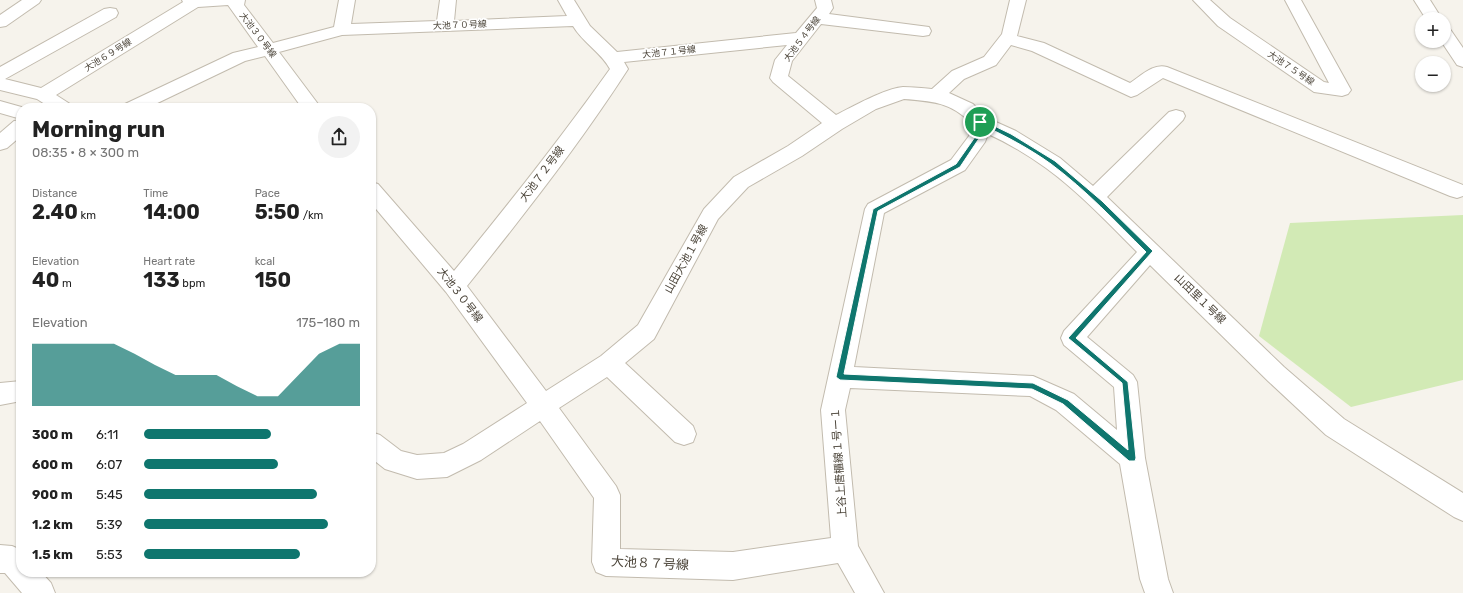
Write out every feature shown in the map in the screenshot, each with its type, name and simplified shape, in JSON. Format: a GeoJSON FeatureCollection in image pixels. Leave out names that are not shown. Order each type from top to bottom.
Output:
{"type":"FeatureCollection","features":[{"type":"Feature","properties":{"kind":"street"},"geometry":{"type":"LineString","coordinates":[[0,22],[33,0]]}},
{"type":"Feature","properties":{"kind":"street","name":"大池６９号線"},"geometry":{"type":"LineString","coordinates":[[43,95],[192,1],[232,0]]}},
{"type":"Feature","properties":{"kind":"street","name":"大池３０号線"},"geometry":{"type":"LineString","coordinates":[[237,0],[236,5],[308,103]]}},
{"type":"Feature","properties":{"kind":"street"},"geometry":{"type":"LineString","coordinates":[[342,30],[347,0]]}},
{"type":"Feature","properties":{"kind":"street"},"geometry":{"type":"LineString","coordinates":[[445,26],[448,0]]}},
{"type":"Feature","properties":{"kind":"street"},"geometry":{"type":"LineString","coordinates":[[566,0],[584,29],[613,58]]}},
{"type":"Feature","properties":{"kind":"street","name":"大池５４号線"},"geometry":{"type":"LineString","coordinates":[[823,0],[825,8],[784,60],[779,78],[836,124]]}},
{"type":"Feature","properties":{"kind":"street"},"geometry":{"type":"LineString","coordinates":[[936,95],[958,75],[990,61],[1010,35],[1018,0]]}},
{"type":"Feature","properties":{"kind":"street","name":"大池７５号線"},"geometry":{"type":"LineString","coordinates":[[1201,0],[1224,22],[1320,88],[1342,90],[1293,0]]}},
{"type":"Feature","properties":{"kind":"street"},"geometry":{"type":"LineString","coordinates":[[1422,0],[1430,12]]}},
{"type":"Feature","properties":{"kind":"street"},"geometry":{"type":"LineString","coordinates":[[0,75],[110,13]]}},
{"type":"Feature","properties":{"kind":"street"},"geometry":{"type":"LineString","coordinates":[[818,18],[923,31]]}},
{"type":"Feature","properties":{"kind":"street","name":"大池７０号線"},"geometry":{"type":"LineString","coordinates":[[269,48],[342,30],[578,21]]}},
{"type":"Feature","properties":{"kind":"street","name":"大池７１号線"},"geometry":{"type":"LineString","coordinates":[[613,58],[800,38]]}},
{"type":"Feature","properties":{"kind":"street"},"geometry":{"type":"LineString","coordinates":[[1007,39],[1038,47],[1131,91],[1161,71],[1457,190]]}},
{"type":"Feature","properties":{"kind":"street"},"geometry":{"type":"LineString","coordinates":[[1452,40],[1463,61]]}},
{"type":"Feature","properties":{"kind":"street"},"geometry":{"type":"LineString","coordinates":[[141,103],[238,57],[269,48]]}},
{"type":"Feature","properties":{"kind":"street","name":"大池７２号線"},"geometry":{"type":"LineString","coordinates":[[454,286],[512,214],[594,105],[619,69],[613,58]]}},
{"type":"Feature","properties":{"kind":"street"},"geometry":{"type":"LineString","coordinates":[[0,84],[43,95],[56,103]]}},
{"type":"Feature","properties":{"kind":"street","name":"山田大池１号線"},"geometry":{"type":"LineString","coordinates":[[376,447],[394,461],[417,467],[446,465],[472,452],[609,363],[646,332],[711,214],[741,182],[870,105],[902,93],[936,95]]}},
{"type":"Feature","properties":{"kind":"street","name":"山田里１号線"},"geometry":{"type":"LineString","coordinates":[[936,95],[967,108],[980,122],[1009,136],[1053,162],[1094,198],[1276,374],[1335,427],[1463,508]]}},
{"type":"Feature","properties":{"kind":"street"},"geometry":{"type":"LineString","coordinates":[[0,107],[16,112]]}},
{"type":"Feature","properties":{"kind":"street"},"geometry":{"type":"LineString","coordinates":[[1094,198],[1176,116]]}},
{"type":"Feature","properties":{"kind":"street","name":"上谷上唐櫃線１号ー１"},"geometry":{"type":"LineString","coordinates":[[870,593],[845,549],[833,410],[876,209],[958,166],[978,137],[980,122]]}},
{"type":"Feature","properties":{"kind":"street"},"geometry":{"type":"LineString","coordinates":[[0,143],[16,130]]}},
{"type":"Feature","properties":{"kind":"street","name":"大池３０号線"},"geometry":{"type":"LineString","coordinates":[[376,201],[454,286],[543,405]]}},
{"type":"Feature","properties":{"kind":"street"},"geometry":{"type":"LineString","coordinates":[[1150,251],[1072,338],[1125,382],[1132,458],[1154,579],[1159,593]]}},
{"type":"Feature","properties":{"kind":"street"},"geometry":{"type":"LineString","coordinates":[[609,363],[684,434]]}},
{"type":"Feature","properties":{"kind":"street"},"geometry":{"type":"LineString","coordinates":[[840,377],[1033,386],[1065,402],[1132,458]]}},
{"type":"Feature","properties":{"kind":"street"},"geometry":{"type":"LineString","coordinates":[[0,394],[16,392]]}},
{"type":"Feature","properties":{"kind":"street","name":"大池８７号線"},"geometry":{"type":"LineString","coordinates":[[543,405],[607,495],[606,562],[733,566],[845,549]]}},
{"type":"Feature","properties":{"kind":"street"},"geometry":{"type":"LineString","coordinates":[[0,559],[12,560],[16,564]]}},
{"type":"Feature","properties":{"kind":"street"},"geometry":{"type":"LineString","coordinates":[[27,577],[41,593]]}},
{"type":"Feature","properties":{"kind":"green space"},"geometry":{"type":"Polygon","coordinates":[[[1463,215],[1463,380],[1351,407],[1259,336],[1290,223],[1463,215]]]}},
{"type":"Feature","properties":{"kind":"route"},"geometry":{"type":"LineString","coordinates":[[980,122],[1009,136],[1053,162],[1100,203],[1150,251],[1072,338],[1125,382],[1132,458],[1065,402],[1033,386],[840,377],[876,209],[958,166],[978,137],[980,122]]}}]}
